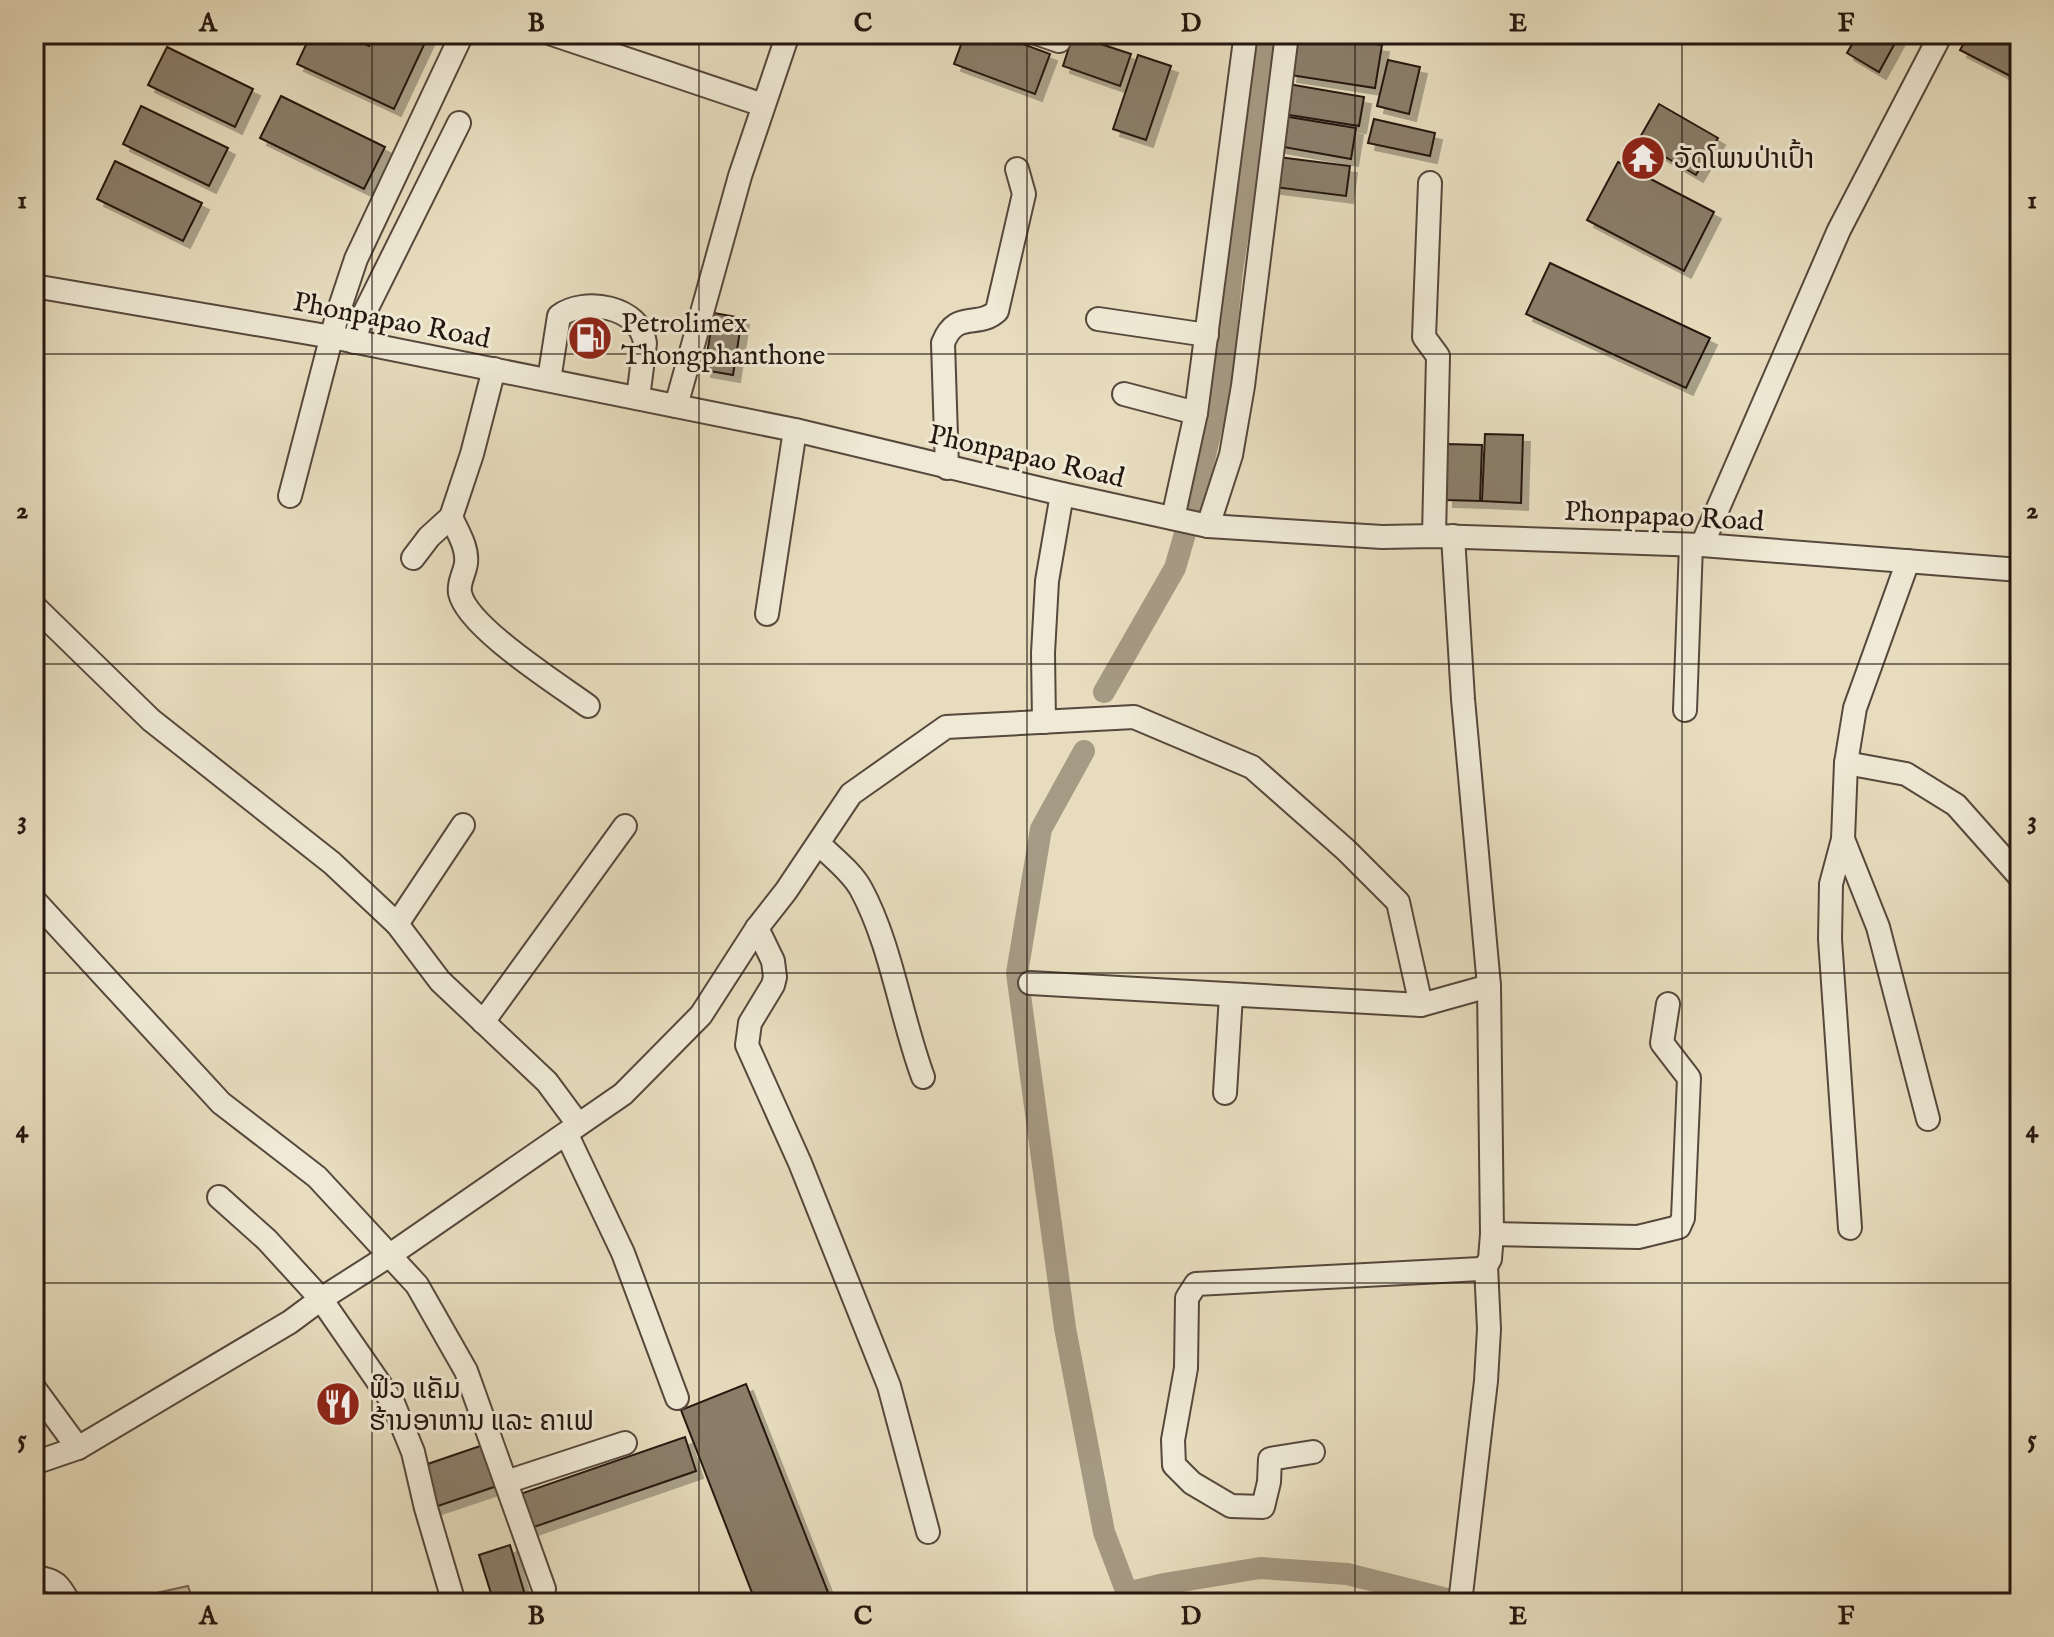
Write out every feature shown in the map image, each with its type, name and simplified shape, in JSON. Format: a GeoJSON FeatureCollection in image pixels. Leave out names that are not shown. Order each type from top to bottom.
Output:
{"type":"FeatureCollection","features":[{"type":"Feature","properties":{"kind":"street"},"geometry":{"type":"LineString","coordinates":[[290,496],[343,339],[356,259],[462,34]]}},
{"type":"Feature","properties":{"kind":"street"},"geometry":{"type":"LineString","coordinates":[[552,34],[763,105]]}},
{"type":"Feature","properties":{"kind":"street"},"geometry":{"type":"LineString","coordinates":[[676,406],[740,176],[788,34]]}},
{"type":"Feature","properties":{"kind":"street"},"geometry":{"type":"LineString","coordinates":[[1208,526],[1231,455],[1243,386],[1287,34]]}},
{"type":"Feature","properties":{"kind":"street"},"geometry":{"type":"LineString","coordinates":[[1685,710],[1697,545],[1839,230],[1941,34]]}},
{"type":"Feature","properties":{"kind":"street"},"geometry":{"type":"LineString","coordinates":[[1176,519],[1196,413],[1245,40]]}},
{"type":"Feature","properties":{"kind":"street"},"geometry":{"type":"LineString","coordinates":[[343,339],[360,322],[459,123]]}},
{"type":"Feature","properties":{"kind":"street"},"geometry":{"type":"LineString","coordinates":[[947,468],[943,343],[947,331],[956,324],[966,319],[991,317],[997,311],[1024,194],[1017,169]]}},
{"type":"Feature","properties":{"kind":"street"},"geometry":{"type":"LineString","coordinates":[[1430,183],[1424,337],[1438,356],[1444,536],[1463,699],[1489,986],[1492,1234],[1490,1259],[1486,1266],[1489,1329],[1486,1381],[1460,1603]]}},
{"type":"Feature","properties":{"kind":"street","name":"Phonpapao Road"},"geometry":{"type":"LineString","coordinates":[[34,286],[343,339],[795,430],[947,468],[1208,526],[1382,537],[1444,536],[1697,545],[2020,570]]}},
{"type":"Feature","properties":{"kind":"street"},"geometry":{"type":"LineString","coordinates":[[549,380],[559,316],[568,309],[583,306],[614,310],[633,320],[644,333],[638,398]]}},
{"type":"Feature","properties":{"kind":"street"},"geometry":{"type":"LineString","coordinates":[[1098,319],[1207,335]]}},
{"type":"Feature","properties":{"kind":"street"},"geometry":{"type":"LineString","coordinates":[[413,558],[429,537],[451,517],[472,454],[494,369]]}},
{"type":"Feature","properties":{"kind":"street"},"geometry":{"type":"LineString","coordinates":[[1124,394],[1196,413]]}},
{"type":"Feature","properties":{"kind":"street"},"geometry":{"type":"LineString","coordinates":[[767,614],[795,430]]}},
{"type":"Feature","properties":{"kind":"street"},"geometry":{"type":"LineString","coordinates":[[1044,722],[1043,653],[1047,581],[1062,494]]}},
{"type":"Feature","properties":{"kind":"street"},"geometry":{"type":"LineString","coordinates":[[451,517],[466,551],[467,561],[459,586],[466,607],[480,624],[521,658],[588,706]]}},
{"type":"Feature","properties":{"kind":"street"},"geometry":{"type":"LineString","coordinates":[[1850,1228],[1830,939],[1831,884],[1843,839],[1846,763],[1855,708],[1908,561]]}},
{"type":"Feature","properties":{"kind":"street"},"geometry":{"type":"LineString","coordinates":[[34,606],[151,720],[332,863],[397,924],[440,981],[547,1082],[572,1130],[623,1253],[677,1398]]}},
{"type":"Feature","properties":{"kind":"street"},"geometry":{"type":"LineString","coordinates":[[34,1463],[78,1448],[290,1322],[623,1094],[701,1015],[757,928],[819,844],[851,794],[946,727],[1134,717],[1252,767],[1346,850],[1398,902],[1421,1005]]}},
{"type":"Feature","properties":{"kind":"street"},"geometry":{"type":"LineString","coordinates":[[1846,763],[1906,774],[1956,805],[2020,877]]}},
{"type":"Feature","properties":{"kind":"street"},"geometry":{"type":"LineString","coordinates":[[397,924],[463,825]]}},
{"type":"Feature","properties":{"kind":"street"},"geometry":{"type":"LineString","coordinates":[[483,1022],[625,826]]}},
{"type":"Feature","properties":{"kind":"street"},"geometry":{"type":"LineString","coordinates":[[1843,839],[1878,927],[1928,1119]]}},
{"type":"Feature","properties":{"kind":"street"},"geometry":{"type":"LineString","coordinates":[[819,844],[860,886],[879,932],[909,1040],[923,1077]]}},
{"type":"Feature","properties":{"kind":"street"},"geometry":{"type":"LineString","coordinates":[[34,900],[221,1103],[317,1177],[417,1285],[466,1371],[544,1589]]}},
{"type":"Feature","properties":{"kind":"street"},"geometry":{"type":"LineString","coordinates":[[757,928],[773,961],[775,977],[750,1023],[747,1045],[800,1163],[889,1386],[928,1532]]}},
{"type":"Feature","properties":{"kind":"street"},"geometry":{"type":"LineString","coordinates":[[1030,983],[1421,1005],[1489,986]]}},
{"type":"Feature","properties":{"kind":"street"},"geometry":{"type":"LineString","coordinates":[[1225,1093],[1231,995]]}},
{"type":"Feature","properties":{"kind":"street"},"geometry":{"type":"LineString","coordinates":[[1492,1234],[1638,1237],[1679,1227],[1683,1218],[1689,1078],[1662,1043],[1668,1004]]}},
{"type":"Feature","properties":{"kind":"street"},"geometry":{"type":"LineString","coordinates":[[219,1197],[267,1240],[321,1299],[393,1403],[413,1452],[454,1603]]}},
{"type":"Feature","properties":{"kind":"street"},"geometry":{"type":"LineString","coordinates":[[1313,1452],[1270,1459],[1263,1507],[1231,1506],[1192,1483],[1174,1465],[1173,1440],[1186,1368],[1187,1298],[1196,1284],[1480,1269],[1486,1266]]}},
{"type":"Feature","properties":{"kind":"street"},"geometry":{"type":"LineString","coordinates":[[34,1388],[78,1448]]}},
{"type":"Feature","properties":{"kind":"street"},"geometry":{"type":"LineString","coordinates":[[506,1482],[625,1443]]}},
{"type":"Feature","properties":{"kind":"street"},"geometry":{"type":"LineString","coordinates":[[34,1577],[46,1578],[60,1585],[69,1603]]}},
{"type":"Feature","properties":{"kind":"shaded area"},"geometry":{"type":"Polygon","coordinates":[[[188,1586],[194,1603],[111,1603],[188,1586]]]}},
{"type":"Feature","properties":{"kind":"building"},"geometry":{"type":"Polygon","coordinates":[[[311,34],[342,34],[369,46],[375,34],[429,34],[394,109],[297,64],[311,34]]]}},
{"type":"Feature","properties":{"kind":"building"},"geometry":{"type":"Polygon","coordinates":[[[965,34],[996,34],[1050,54],[1035,94],[954,64],[965,34]]]}},
{"type":"Feature","properties":{"kind":"building"},"geometry":{"type":"Polygon","coordinates":[[[1296,34],[1382,45],[1375,88],[1290,75],[1296,34]]]}},
{"type":"Feature","properties":{"kind":"building"},"geometry":{"type":"Polygon","coordinates":[[[1858,34],[1900,34],[1879,72],[1847,53],[1858,34]]]}},
{"type":"Feature","properties":{"kind":"building"},"geometry":{"type":"Polygon","coordinates":[[[1969,34],[2011,34],[2020,39],[2020,81],[1960,50],[1969,34]]]}},
{"type":"Feature","properties":{"kind":"building"},"geometry":{"type":"Polygon","coordinates":[[[1073,35],[1131,54],[1120,86],[1063,66],[1073,35]]]}},
{"type":"Feature","properties":{"kind":"building"},"geometry":{"type":"Polygon","coordinates":[[[167,47],[253,89],[235,127],[148,85],[167,47]]]}},
{"type":"Feature","properties":{"kind":"building"},"geometry":{"type":"Polygon","coordinates":[[[1138,55],[1171,66],[1146,140],[1113,129],[1138,55]]]}},
{"type":"Feature","properties":{"kind":"building"},"geometry":{"type":"Polygon","coordinates":[[[1388,60],[1420,67],[1409,114],[1377,106],[1388,60]]]}},
{"type":"Feature","properties":{"kind":"building"},"geometry":{"type":"Polygon","coordinates":[[[1288,84],[1364,97],[1359,126],[1283,114],[1288,84]]]}},
{"type":"Feature","properties":{"kind":"building"},"geometry":{"type":"Polygon","coordinates":[[[281,96],[385,147],[364,189],[260,138],[281,96]]]}},
{"type":"Feature","properties":{"kind":"building"},"geometry":{"type":"Polygon","coordinates":[[[1659,104],[1718,138],[1696,175],[1638,141],[1659,104]]]}},
{"type":"Feature","properties":{"kind":"building"},"geometry":{"type":"Polygon","coordinates":[[[141,106],[228,148],[209,186],[123,144],[141,106]]]}},
{"type":"Feature","properties":{"kind":"building"},"geometry":{"type":"Polygon","coordinates":[[[1283,116],[1356,128],[1351,159],[1278,146],[1283,116]]]}},
{"type":"Feature","properties":{"kind":"building"},"geometry":{"type":"Polygon","coordinates":[[[1374,119],[1435,133],[1430,156],[1368,143],[1374,119]]]}},
{"type":"Feature","properties":{"kind":"building"},"geometry":{"type":"Polygon","coordinates":[[[1278,157],[1350,166],[1346,196],[1274,187],[1278,157]]]}},
{"type":"Feature","properties":{"kind":"building"},"geometry":{"type":"Polygon","coordinates":[[[115,161],[202,203],[183,241],[97,199],[115,161]]]}},
{"type":"Feature","properties":{"kind":"building"},"geometry":{"type":"Polygon","coordinates":[[[1618,162],[1714,212],[1684,271],[1587,220],[1618,162]]]}},
{"type":"Feature","properties":{"kind":"building"},"geometry":{"type":"Polygon","coordinates":[[[1550,263],[1710,338],[1686,388],[1526,314],[1550,263]]]}},
{"type":"Feature","properties":{"kind":"building"},"geometry":{"type":"Polygon","coordinates":[[[714,313],[742,318],[733,375],[704,370],[714,313]]]}},
{"type":"Feature","properties":{"kind":"building"},"geometry":{"type":"Polygon","coordinates":[[[1485,434],[1523,435],[1521,503],[1482,501],[1485,434]]]}},
{"type":"Feature","properties":{"kind":"building"},"geometry":{"type":"Polygon","coordinates":[[[1447,444],[1482,445],[1480,501],[1446,500],[1447,444]]]}},
{"type":"Feature","properties":{"kind":"building"},"geometry":{"type":"Polygon","coordinates":[[[746,1384],[829,1595],[809,1603],[756,1603],[681,1410],[746,1384]]]}},
{"type":"Feature","properties":{"kind":"building"},"geometry":{"type":"Polygon","coordinates":[[[685,1437],[696,1471],[531,1528],[520,1494],[685,1437]]]}},
{"type":"Feature","properties":{"kind":"building"},"geometry":{"type":"Polygon","coordinates":[[[483,1445],[497,1486],[432,1508],[419,1467],[483,1445]]]}},
{"type":"Feature","properties":{"kind":"building"},"geometry":{"type":"Polygon","coordinates":[[[510,1545],[526,1598],[494,1603],[479,1555],[510,1545]]]}},
{"type":"Feature","properties":{"kind":"waterway"},"geometry":{"type":"LineString","coordinates":[[1104,692],[1175,568],[1195,499],[1220,390],[1232,271],[1269,34]]}},
{"type":"Feature","properties":{"kind":"waterway"},"geometry":{"type":"LineString","coordinates":[[1084,751],[1041,829],[1017,973],[1065,1328],[1104,1532],[1127,1593],[1260,1568],[1347,1574],[1463,1603]]}},
{"type":"Feature","properties":{"kind":"place","name":"ວັດໂພນປ່າເປົ້າ"},"geometry":{"type":"Point","coordinates":[1643,158]}},
{"type":"Feature","properties":{"kind":"place","name":"Petrolimex Thongphanthone"},"geometry":{"type":"Point","coordinates":[590,338]}},
{"type":"Feature","properties":{"kind":"place","name":"ຟິວ ແຄັມ ຮ້ານອາຫານ ແລະ ຄາເຟ"},"geometry":{"type":"Point","coordinates":[338,1404]}}]}
